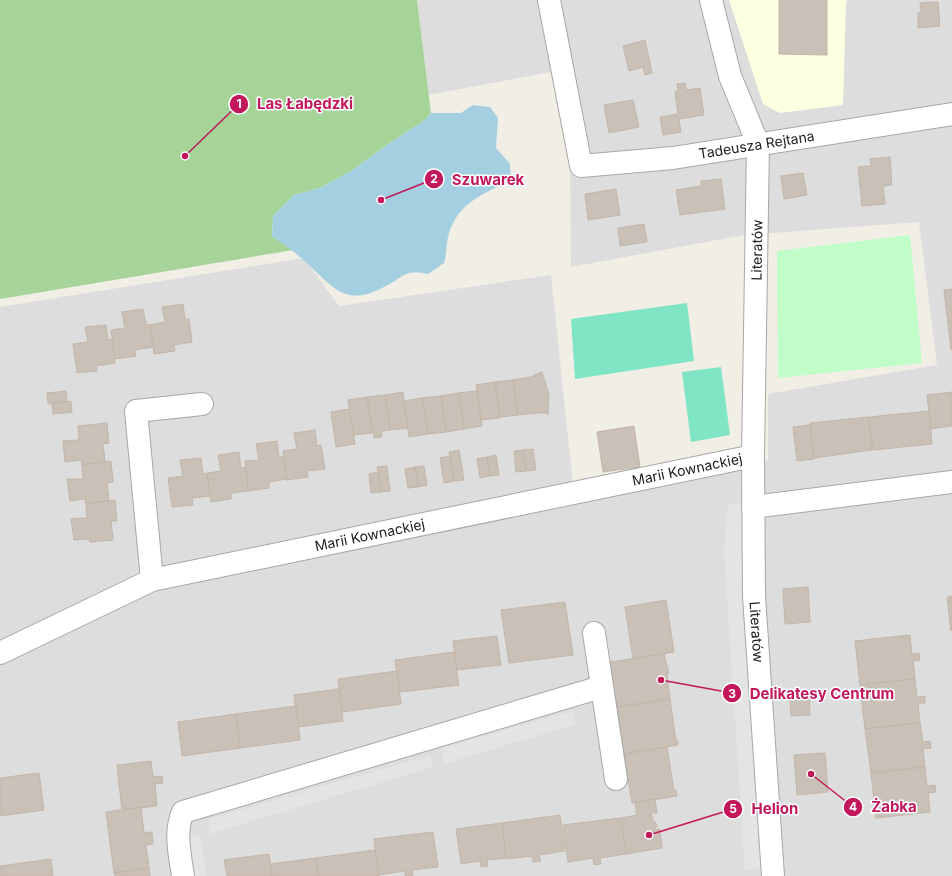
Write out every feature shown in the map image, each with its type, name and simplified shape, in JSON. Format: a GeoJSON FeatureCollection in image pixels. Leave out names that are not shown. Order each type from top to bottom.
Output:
{"type":"FeatureCollection","features":[{"type":"Feature","properties":{"kind":"street","name":"Tadeusza Rejtana"},"geometry":{"type":"LineString","coordinates":[[549,0],[581,166],[673,158],[952,114]]}},
{"type":"Feature","properties":{"kind":"street","name":"Literatów"},"geometry":{"type":"LineString","coordinates":[[711,0],[730,76],[758,144],[753,456],[754,596],[773,876]]}},
{"type":"Feature","properties":{"kind":"street"},"geometry":{"type":"LineString","coordinates":[[152,580],[136,411],[202,404]]}},
{"type":"Feature","properties":{"kind":"street","name":"Marii Kownackiej"},"geometry":{"type":"LineString","coordinates":[[0,653],[152,580],[753,456]]}},
{"type":"Feature","properties":{"kind":"street"},"geometry":{"type":"LineString","coordinates":[[753,507],[952,482]]}},
{"type":"Feature","properties":{"kind":"street"},"geometry":{"type":"LineString","coordinates":[[594,633],[616,779]]}},
{"type":"Feature","properties":{"kind":"street"},"geometry":{"type":"LineString","coordinates":[[183,876],[178,836],[179,821],[184,812],[601,687]]}},
{"type":"Feature","properties":{"kind":"shaded area"},"geometry":{"type":"Polygon","coordinates":[[[417,0],[952,0],[952,876],[0,876],[0,662],[151,570],[0,648],[0,307],[304,258],[339,306],[551,275],[575,504],[768,460],[768,394],[937,365],[919,222],[744,235],[571,267],[570,168],[592,171],[572,68],[428,95],[417,0]]]}},
{"type":"Feature","properties":{"kind":"shaded area"},"geometry":{"type":"Polygon","coordinates":[[[729,0],[847,0],[843,105],[780,113],[763,104],[729,0]]]}},
{"type":"Feature","properties":{"kind":"shaded area"},"geometry":{"type":"Polygon","coordinates":[[[744,502],[743,587],[762,868],[745,870],[724,552],[728,505],[744,502]]]}},
{"type":"Feature","properties":{"kind":"shaded area"},"geometry":{"type":"Polygon","coordinates":[[[573,711],[576,724],[444,764],[442,748],[573,711]]]}},
{"type":"Feature","properties":{"kind":"shaded area"},"geometry":{"type":"Polygon","coordinates":[[[431,755],[433,767],[209,834],[209,819],[431,755]]]}},
{"type":"Feature","properties":{"kind":"shaded area"},"geometry":{"type":"Polygon","coordinates":[[[191,835],[201,836],[206,876],[193,876],[190,849],[191,835]]]}},
{"type":"Feature","properties":{"kind":"green space"},"geometry":{"type":"Polygon","coordinates":[[[0,0],[417,0],[431,113],[424,121],[391,142],[351,171],[320,188],[294,195],[273,216],[272,236],[293,250],[0,299],[0,0]]]}},
{"type":"Feature","properties":{"kind":"green space"},"geometry":{"type":"Polygon","coordinates":[[[910,235],[922,363],[778,378],[777,251],[910,235]]]}},
{"type":"Feature","properties":{"kind":"green space"},"geometry":{"type":"Polygon","coordinates":[[[687,303],[694,361],[575,379],[571,319],[687,303]]]}},
{"type":"Feature","properties":{"kind":"green space"},"geometry":{"type":"Polygon","coordinates":[[[721,367],[730,435],[691,442],[682,372],[721,367]]]}},
{"type":"Feature","properties":{"kind":"water"},"geometry":{"type":"Polygon","coordinates":[[[473,105],[490,107],[498,118],[496,148],[510,164],[511,179],[474,200],[460,213],[449,233],[444,263],[428,274],[409,273],[371,293],[351,295],[334,288],[300,257],[272,236],[273,216],[294,195],[320,188],[351,171],[391,142],[424,121],[431,113],[461,113],[473,105]]]}},
{"type":"Feature","properties":{"kind":"building"},"geometry":{"type":"Polygon","coordinates":[[[779,0],[827,0],[827,55],[779,54],[779,0]]]}},
{"type":"Feature","properties":{"kind":"building"},"geometry":{"type":"Polygon","coordinates":[[[938,2],[940,26],[918,28],[918,13],[921,13],[920,3],[938,2]]]}},
{"type":"Feature","properties":{"kind":"building"},"geometry":{"type":"Polygon","coordinates":[[[645,40],[652,73],[645,75],[643,67],[629,71],[623,46],[645,40]]]}},
{"type":"Feature","properties":{"kind":"building"},"geometry":{"type":"Polygon","coordinates":[[[685,83],[686,90],[700,88],[704,115],[679,119],[681,132],[663,135],[660,117],[678,114],[675,92],[678,91],[677,84],[685,83]]]}},
{"type":"Feature","properties":{"kind":"building"},"geometry":{"type":"Polygon","coordinates":[[[633,100],[639,127],[609,133],[604,105],[633,100]]]}},
{"type":"Feature","properties":{"kind":"building"},"geometry":{"type":"Polygon","coordinates":[[[890,157],[892,185],[883,186],[885,204],[862,206],[858,167],[871,166],[870,159],[890,157]]]}},
{"type":"Feature","properties":{"kind":"building"},"geometry":{"type":"Polygon","coordinates":[[[803,173],[807,195],[784,199],[781,176],[803,173]]]}},
{"type":"Feature","properties":{"kind":"building"},"geometry":{"type":"Polygon","coordinates":[[[721,179],[725,209],[680,215],[676,190],[701,186],[701,181],[721,179]]]}},
{"type":"Feature","properties":{"kind":"building"},"geometry":{"type":"Polygon","coordinates":[[[616,189],[620,215],[588,220],[585,194],[616,189]]]}},
{"type":"Feature","properties":{"kind":"building"},"geometry":{"type":"Polygon","coordinates":[[[644,224],[647,242],[620,246],[618,228],[644,224]]]}},
{"type":"Feature","properties":{"kind":"building"},"geometry":{"type":"Polygon","coordinates":[[[952,289],[952,350],[951,350],[944,290],[952,289]]]}},
{"type":"Feature","properties":{"kind":"building"},"geometry":{"type":"Polygon","coordinates":[[[183,304],[185,319],[189,319],[192,342],[174,345],[175,351],[154,354],[150,325],[165,322],[162,307],[183,304]]]}},
{"type":"Feature","properties":{"kind":"building"},"geometry":{"type":"Polygon","coordinates":[[[143,309],[146,324],[150,325],[153,347],[135,350],[136,356],[115,359],[111,330],[125,328],[122,312],[143,309]]]}},
{"type":"Feature","properties":{"kind":"building"},"geometry":{"type":"Polygon","coordinates":[[[106,325],[108,340],[112,339],[115,363],[96,366],[97,371],[77,373],[73,344],[88,342],[85,327],[106,325]]]}},
{"type":"Feature","properties":{"kind":"building"},"geometry":{"type":"Polygon","coordinates":[[[541,372],[549,395],[548,415],[546,413],[537,413],[518,415],[513,380],[531,377],[541,372]]]}},
{"type":"Feature","properties":{"kind":"building"},"geometry":{"type":"Polygon","coordinates":[[[513,380],[518,415],[500,417],[495,382],[513,380]]]}},
{"type":"Feature","properties":{"kind":"building"},"geometry":{"type":"Polygon","coordinates":[[[495,382],[500,418],[481,420],[476,385],[495,382]]]}},
{"type":"Feature","properties":{"kind":"building"},"geometry":{"type":"Polygon","coordinates":[[[66,391],[67,401],[48,404],[47,393],[66,391]]]}},
{"type":"Feature","properties":{"kind":"building"},"geometry":{"type":"Polygon","coordinates":[[[477,391],[482,426],[464,429],[459,393],[477,391]]]}},
{"type":"Feature","properties":{"kind":"building"},"geometry":{"type":"Polygon","coordinates":[[[403,392],[408,428],[390,430],[385,395],[403,392]]]}},
{"type":"Feature","properties":{"kind":"building"},"geometry":{"type":"Polygon","coordinates":[[[952,392],[952,426],[931,429],[927,395],[952,392]]]}},
{"type":"Feature","properties":{"kind":"building"},"geometry":{"type":"Polygon","coordinates":[[[459,393],[464,429],[446,432],[441,396],[459,393]]]}},
{"type":"Feature","properties":{"kind":"building"},"geometry":{"type":"Polygon","coordinates":[[[385,395],[390,430],[381,431],[382,437],[374,438],[367,397],[385,395]]]}},
{"type":"Feature","properties":{"kind":"building"},"geometry":{"type":"Polygon","coordinates":[[[441,396],[446,432],[428,434],[422,398],[441,396]]]}},
{"type":"Feature","properties":{"kind":"building"},"geometry":{"type":"Polygon","coordinates":[[[367,397],[372,433],[353,435],[348,400],[367,397]]]}},
{"type":"Feature","properties":{"kind":"building"},"geometry":{"type":"Polygon","coordinates":[[[422,398],[428,434],[409,437],[404,401],[422,398]]]}},
{"type":"Feature","properties":{"kind":"building"},"geometry":{"type":"Polygon","coordinates":[[[71,401],[72,412],[53,414],[52,404],[71,401]]]}},
{"type":"Feature","properties":{"kind":"building"},"geometry":{"type":"Polygon","coordinates":[[[349,409],[355,444],[336,447],[331,412],[349,409]]]}},
{"type":"Feature","properties":{"kind":"building"},"geometry":{"type":"Polygon","coordinates":[[[929,411],[932,444],[873,450],[869,417],[929,411]]]}},
{"type":"Feature","properties":{"kind":"building"},"geometry":{"type":"Polygon","coordinates":[[[868,417],[872,450],[814,458],[810,423],[868,417]]]}},
{"type":"Feature","properties":{"kind":"building"},"geometry":{"type":"Polygon","coordinates":[[[107,423],[109,443],[103,444],[105,462],[82,465],[81,460],[65,462],[63,441],[79,440],[78,426],[107,423]]]}},
{"type":"Feature","properties":{"kind":"building"},"geometry":{"type":"Polygon","coordinates":[[[810,425],[814,459],[797,461],[793,427],[810,425]]]}},
{"type":"Feature","properties":{"kind":"building"},"geometry":{"type":"Polygon","coordinates":[[[634,426],[640,467],[603,472],[597,432],[634,426]]]}},
{"type":"Feature","properties":{"kind":"building"},"geometry":{"type":"Polygon","coordinates":[[[315,430],[317,446],[321,445],[325,469],[307,471],[308,477],[287,480],[283,451],[297,449],[294,433],[315,430]]]}},
{"type":"Feature","properties":{"kind":"building"},"geometry":{"type":"Polygon","coordinates":[[[277,441],[279,457],[283,456],[287,479],[269,482],[269,488],[248,491],[245,461],[259,460],[256,444],[277,441]]]}},
{"type":"Feature","properties":{"kind":"building"},"geometry":{"type":"Polygon","coordinates":[[[533,449],[536,470],[526,471],[523,450],[533,449]]]}},
{"type":"Feature","properties":{"kind":"building"},"geometry":{"type":"Polygon","coordinates":[[[459,450],[464,480],[454,481],[449,452],[459,450]]]}},
{"type":"Feature","properties":{"kind":"building"},"geometry":{"type":"Polygon","coordinates":[[[523,450],[526,471],[516,472],[514,451],[523,450]]]}},
{"type":"Feature","properties":{"kind":"building"},"geometry":{"type":"Polygon","coordinates":[[[239,452],[241,468],[246,467],[248,491],[231,493],[231,499],[211,502],[207,473],[221,471],[218,455],[239,452]]]}},
{"type":"Feature","properties":{"kind":"building"},"geometry":{"type":"Polygon","coordinates":[[[496,455],[499,475],[490,476],[487,457],[496,455]]]}},
{"type":"Feature","properties":{"kind":"building"},"geometry":{"type":"Polygon","coordinates":[[[450,456],[454,481],[444,483],[440,458],[450,456]]]}},
{"type":"Feature","properties":{"kind":"building"},"geometry":{"type":"Polygon","coordinates":[[[487,457],[490,476],[480,478],[477,459],[487,457]]]}},
{"type":"Feature","properties":{"kind":"building"},"geometry":{"type":"Polygon","coordinates":[[[201,458],[203,474],[207,473],[210,496],[192,498],[193,505],[172,507],[168,478],[183,476],[180,460],[201,458]]]}},
{"type":"Feature","properties":{"kind":"building"},"geometry":{"type":"Polygon","coordinates":[[[111,461],[113,482],[107,483],[109,501],[86,504],[85,499],[70,501],[67,479],[83,479],[82,465],[111,461]]]}},
{"type":"Feature","properties":{"kind":"building"},"geometry":{"type":"Polygon","coordinates":[[[387,466],[390,491],[381,492],[377,467],[387,466]]]}},
{"type":"Feature","properties":{"kind":"building"},"geometry":{"type":"Polygon","coordinates":[[[424,466],[427,485],[418,487],[415,467],[424,466]]]}},
{"type":"Feature","properties":{"kind":"building"},"geometry":{"type":"Polygon","coordinates":[[[415,467],[418,487],[408,488],[405,469],[415,467]]]}},
{"type":"Feature","properties":{"kind":"building"},"geometry":{"type":"Polygon","coordinates":[[[378,472],[381,492],[371,493],[369,474],[378,472]]]}},
{"type":"Feature","properties":{"kind":"building"},"geometry":{"type":"Polygon","coordinates":[[[115,500],[117,521],[111,521],[113,540],[90,542],[89,539],[74,540],[71,519],[87,518],[86,504],[115,500]]]}},
{"type":"Feature","properties":{"kind":"building"},"geometry":{"type":"Polygon","coordinates":[[[808,587],[810,622],[785,624],[783,589],[808,587]]]}},
{"type":"Feature","properties":{"kind":"building"},"geometry":{"type":"Polygon","coordinates":[[[952,596],[952,630],[951,631],[947,597],[952,596]]]}},
{"type":"Feature","properties":{"kind":"building"},"geometry":{"type":"Polygon","coordinates":[[[666,600],[674,652],[633,659],[625,607],[666,600]]]}},
{"type":"Feature","properties":{"kind":"building"},"geometry":{"type":"Polygon","coordinates":[[[565,602],[573,655],[509,663],[501,610],[565,602]]]}},
{"type":"Feature","properties":{"kind":"building"},"geometry":{"type":"Polygon","coordinates":[[[910,635],[912,654],[919,653],[920,660],[913,661],[915,679],[860,685],[855,641],[910,635]]]}},
{"type":"Feature","properties":{"kind":"building"},"geometry":{"type":"Polygon","coordinates":[[[497,636],[501,665],[457,670],[453,641],[497,636]]]}},
{"type":"Feature","properties":{"kind":"building"},"geometry":{"type":"Polygon","coordinates":[[[454,652],[459,685],[400,692],[395,660],[454,652]]]}},
{"type":"Feature","properties":{"kind":"building"},"geometry":{"type":"Polygon","coordinates":[[[664,654],[669,673],[667,673],[670,699],[617,707],[610,662],[664,654]]]}},
{"type":"Feature","properties":{"kind":"building"},"geometry":{"type":"Polygon","coordinates":[[[397,671],[401,704],[342,712],[338,679],[397,671]]]}},
{"type":"Feature","properties":{"kind":"building"},"geometry":{"type":"Polygon","coordinates":[[[915,679],[917,697],[925,696],[925,703],[918,703],[920,723],[865,729],[860,685],[915,679]]]}},
{"type":"Feature","properties":{"kind":"building"},"geometry":{"type":"Polygon","coordinates":[[[339,689],[343,721],[298,727],[294,695],[339,689]]]}},
{"type":"Feature","properties":{"kind":"building"},"geometry":{"type":"Polygon","coordinates":[[[809,690],[810,715],[791,716],[789,692],[809,690]]]}},
{"type":"Feature","properties":{"kind":"building"},"geometry":{"type":"Polygon","coordinates":[[[670,699],[676,741],[678,741],[678,745],[624,754],[617,707],[670,699]]]}},
{"type":"Feature","properties":{"kind":"building"},"geometry":{"type":"Polygon","coordinates":[[[296,706],[300,740],[240,748],[236,714],[296,706]]]}},
{"type":"Feature","properties":{"kind":"building"},"geometry":{"type":"Polygon","coordinates":[[[236,714],[240,748],[182,756],[178,722],[236,714]]]}},
{"type":"Feature","properties":{"kind":"building"},"geometry":{"type":"Polygon","coordinates":[[[920,723],[923,742],[930,741],[931,748],[923,749],[925,767],[871,773],[865,729],[920,723]]]}},
{"type":"Feature","properties":{"kind":"building"},"geometry":{"type":"Polygon","coordinates":[[[667,747],[674,791],[676,790],[677,796],[632,803],[624,754],[667,747]]]}},
{"type":"Feature","properties":{"kind":"building"},"geometry":{"type":"Polygon","coordinates":[[[825,753],[828,792],[797,795],[794,755],[825,753]]]}},
{"type":"Feature","properties":{"kind":"building"},"geometry":{"type":"Polygon","coordinates":[[[151,761],[153,777],[162,776],[163,783],[155,784],[157,806],[122,810],[117,765],[151,761]]]}},
{"type":"Feature","properties":{"kind":"building"},"geometry":{"type":"Polygon","coordinates":[[[925,767],[927,786],[935,785],[936,792],[928,793],[930,812],[876,818],[871,773],[925,767]]]}},
{"type":"Feature","properties":{"kind":"building"},"geometry":{"type":"Polygon","coordinates":[[[39,773],[44,810],[0,816],[0,778],[39,773]]]}},
{"type":"Feature","properties":{"kind":"building"},"geometry":{"type":"Polygon","coordinates":[[[655,799],[657,813],[651,813],[653,821],[657,826],[654,830],[660,829],[662,848],[626,854],[621,818],[637,815],[635,803],[655,799]]]}},
{"type":"Feature","properties":{"kind":"building"},"geometry":{"type":"Polygon","coordinates":[[[141,807],[144,833],[152,832],[153,844],[146,845],[149,868],[114,873],[106,812],[141,807]]]}},
{"type":"Feature","properties":{"kind":"building"},"geometry":{"type":"Polygon","coordinates":[[[560,815],[565,851],[539,855],[541,861],[533,862],[532,856],[506,859],[502,823],[560,815]]]}},
{"type":"Feature","properties":{"kind":"building"},"geometry":{"type":"Polygon","coordinates":[[[621,818],[626,854],[600,858],[601,864],[594,865],[593,858],[568,862],[563,825],[621,818]]]}},
{"type":"Feature","properties":{"kind":"building"},"geometry":{"type":"Polygon","coordinates":[[[502,823],[506,858],[487,860],[488,866],[481,867],[480,861],[461,864],[456,829],[502,823]]]}},
{"type":"Feature","properties":{"kind":"building"},"geometry":{"type":"Polygon","coordinates":[[[433,832],[438,867],[412,870],[413,876],[405,876],[405,871],[378,875],[374,839],[433,832]]]}},
{"type":"Feature","properties":{"kind":"building"},"geometry":{"type":"Polygon","coordinates":[[[375,850],[379,876],[318,876],[316,858],[375,850]]]}},
{"type":"Feature","properties":{"kind":"building"},"geometry":{"type":"Polygon","coordinates":[[[269,854],[272,876],[227,876],[224,860],[269,854]]]}},
{"type":"Feature","properties":{"kind":"building"},"geometry":{"type":"Polygon","coordinates":[[[316,858],[318,876],[272,876],[271,864],[316,858]]]}},
{"type":"Feature","properties":{"kind":"building"},"geometry":{"type":"Polygon","coordinates":[[[51,859],[53,876],[0,876],[0,866],[51,859]]]}},
{"type":"Feature","properties":{"kind":"building"},"geometry":{"type":"Polygon","coordinates":[[[149,868],[150,876],[115,876],[114,873],[149,868]]]}},
{"type":"Feature","properties":{"kind":"place","name":"Las Łabędzki"},"geometry":{"type":"Point","coordinates":[185,156]}},
{"type":"Feature","properties":{"kind":"place","name":"Szuwarek"},"geometry":{"type":"Point","coordinates":[381,200]}},
{"type":"Feature","properties":{"kind":"place","name":"Delikatesy Centrum"},"geometry":{"type":"Point","coordinates":[661,680]}},
{"type":"Feature","properties":{"kind":"place","name":"Żabka"},"geometry":{"type":"Point","coordinates":[811,774]}},
{"type":"Feature","properties":{"kind":"place","name":"Helion"},"geometry":{"type":"Point","coordinates":[649,835]}}]}
